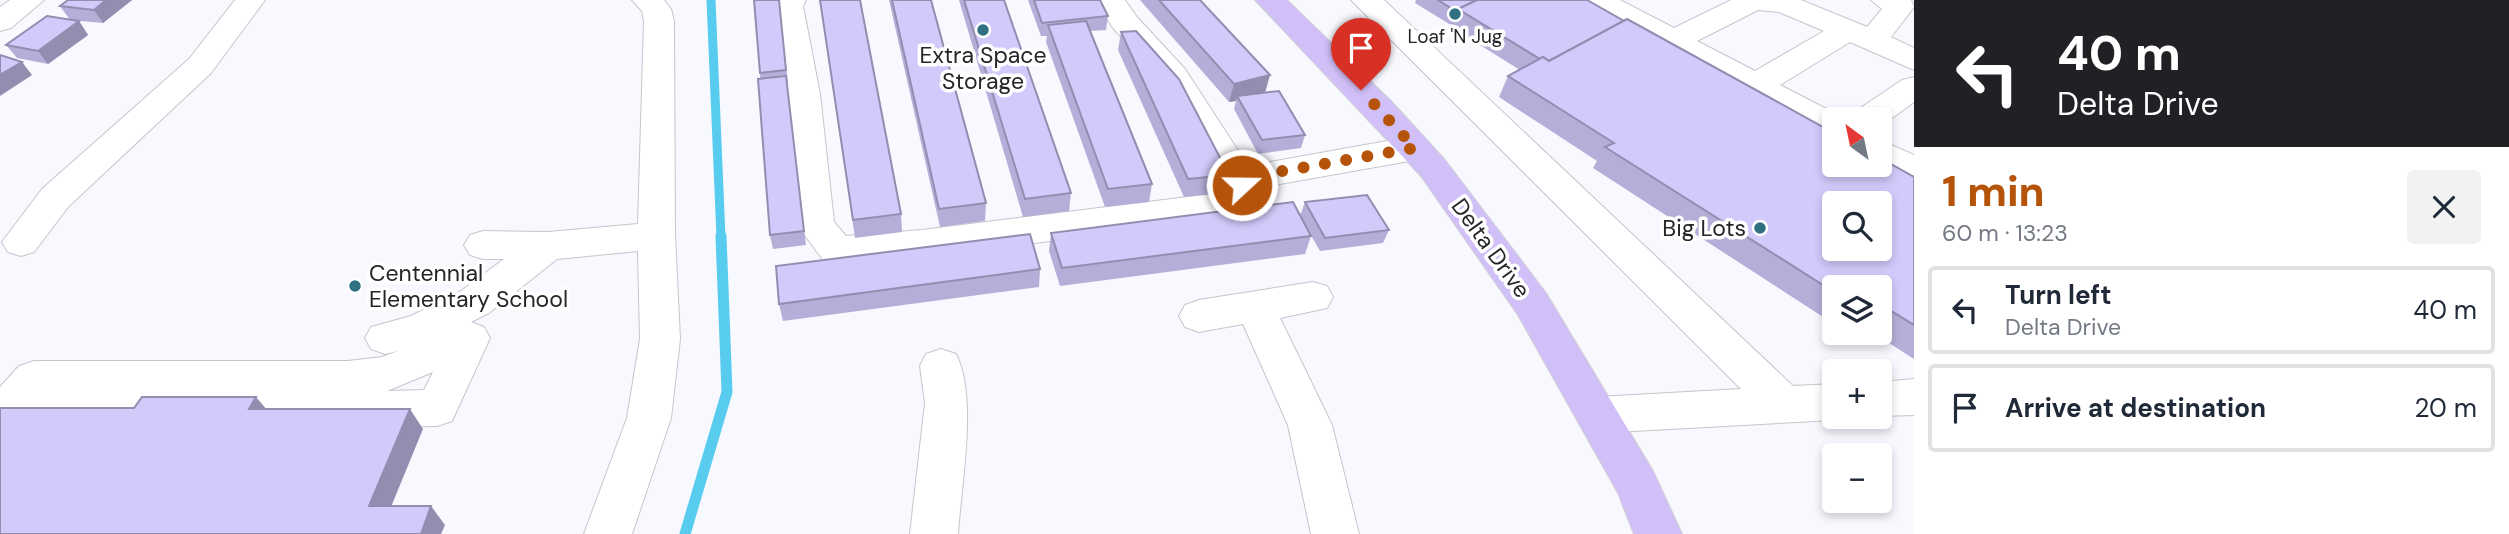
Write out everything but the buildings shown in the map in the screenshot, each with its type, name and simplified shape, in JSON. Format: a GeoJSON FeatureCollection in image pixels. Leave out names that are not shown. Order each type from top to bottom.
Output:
{"type":"FeatureCollection","features":[{"type":"Feature","properties":{"kind":"main road","name":"Delta Drive"},"geometry":{"type":"LineString","coordinates":[[1270,0],[1433,168],[1532,304],[1637,485],[1658,534]]}},
{"type":"Feature","properties":{"kind":"street"},"geometry":{"type":"LineString","coordinates":[[0,22],[29,0]]}},
{"type":"Feature","properties":{"kind":"street"},"geometry":{"type":"LineString","coordinates":[[21,242],[55,198],[200,66],[250,0]]}},
{"type":"Feature","properties":{"kind":"street"},"geometry":{"type":"LineString","coordinates":[[791,0],[788,6],[804,94],[816,225],[837,251],[922,244],[1232,204],[1242,185],[1260,175],[1415,148]]}},
{"type":"Feature","properties":{"kind":"street"},"geometry":{"type":"LineString","coordinates":[[1110,0],[1124,22],[1174,76],[1242,185]]}},
{"type":"Feature","properties":{"kind":"street"},"geometry":{"type":"LineString","coordinates":[[1366,0],[1406,35],[1784,405]]}},
{"type":"Feature","properties":{"kind":"street"},"geometry":{"type":"LineString","coordinates":[[1673,41],[1754,0],[1785,4],[1914,60]]}},
{"type":"Feature","properties":{"kind":"street"},"geometry":{"type":"LineString","coordinates":[[1756,85],[1860,35],[1900,6],[1886,0]]}},
{"type":"Feature","properties":{"kind":"street"},"geometry":{"type":"LineString","coordinates":[[1604,1],[1822,121]]}},
{"type":"Feature","properties":{"kind":"street"},"geometry":{"type":"LineString","coordinates":[[608,534],[649,418],[660,339],[656,236],[659,21],[645,3]]}},
{"type":"Feature","properties":{"kind":"street"},"geometry":{"type":"LineString","coordinates":[[1885,107],[1914,87]]}},
{"type":"Feature","properties":{"kind":"street"},"geometry":{"type":"LineString","coordinates":[[1892,158],[1914,170]]}},
{"type":"Feature","properties":{"kind":"street"},"geometry":{"type":"LineString","coordinates":[[483,245],[548,246],[656,236]]}},
{"type":"Feature","properties":{"kind":"street"},"geometry":{"type":"LineString","coordinates":[[386,338],[421,329],[475,302],[548,246]]}},
{"type":"Feature","properties":{"kind":"street"},"geometry":{"type":"LineString","coordinates":[[1199,316],[1256,309],[1313,297]]}},
{"type":"Feature","properties":{"kind":"street"},"geometry":{"type":"LineString","coordinates":[[1256,309],[1310,425],[1335,534]]}},
{"type":"Feature","properties":{"kind":"street"},"geometry":{"type":"LineString","coordinates":[[470,338],[437,408],[3,414],[34,378],[348,378],[386,374],[470,338]]}},
{"type":"Feature","properties":{"kind":"street"},"geometry":{"type":"LineString","coordinates":[[934,534],[946,403],[941,366]]}},
{"type":"Feature","properties":{"kind":"street"},"geometry":{"type":"LineString","coordinates":[[1892,398],[1914,397]]}},
{"type":"Feature","properties":{"kind":"street"},"geometry":{"type":"LineString","coordinates":[[1597,415],[1822,403]]}},
{"type":"Feature","properties":{"kind":"waterway"},"geometry":{"type":"LineString","coordinates":[[711,0],[721,237]]}},
{"type":"Feature","properties":{"kind":"waterway"},"geometry":{"type":"LineString","coordinates":[[685,534],[727,392],[721,236]]}},
{"type":"Feature","properties":{"kind":"place","name":"Loaf 'N Jug"},"geometry":{"type":"Point","coordinates":[1455,14]}},
{"type":"Feature","properties":{"kind":"place","name":"Extra Space Storage"},"geometry":{"type":"Point","coordinates":[983,30]}},
{"type":"Feature","properties":{"kind":"place","name":"Big Lots"},"geometry":{"type":"Point","coordinates":[1760,228]}},
{"type":"Feature","properties":{"kind":"place","name":"Centennial Elementary School"},"geometry":{"type":"Point","coordinates":[355,286]}},
{"type":"Feature","properties":{"kind":"route"},"geometry":{"type":"LineString","coordinates":[[1242,185],[1260,175],[1415,148],[1361,90]]}}]}
